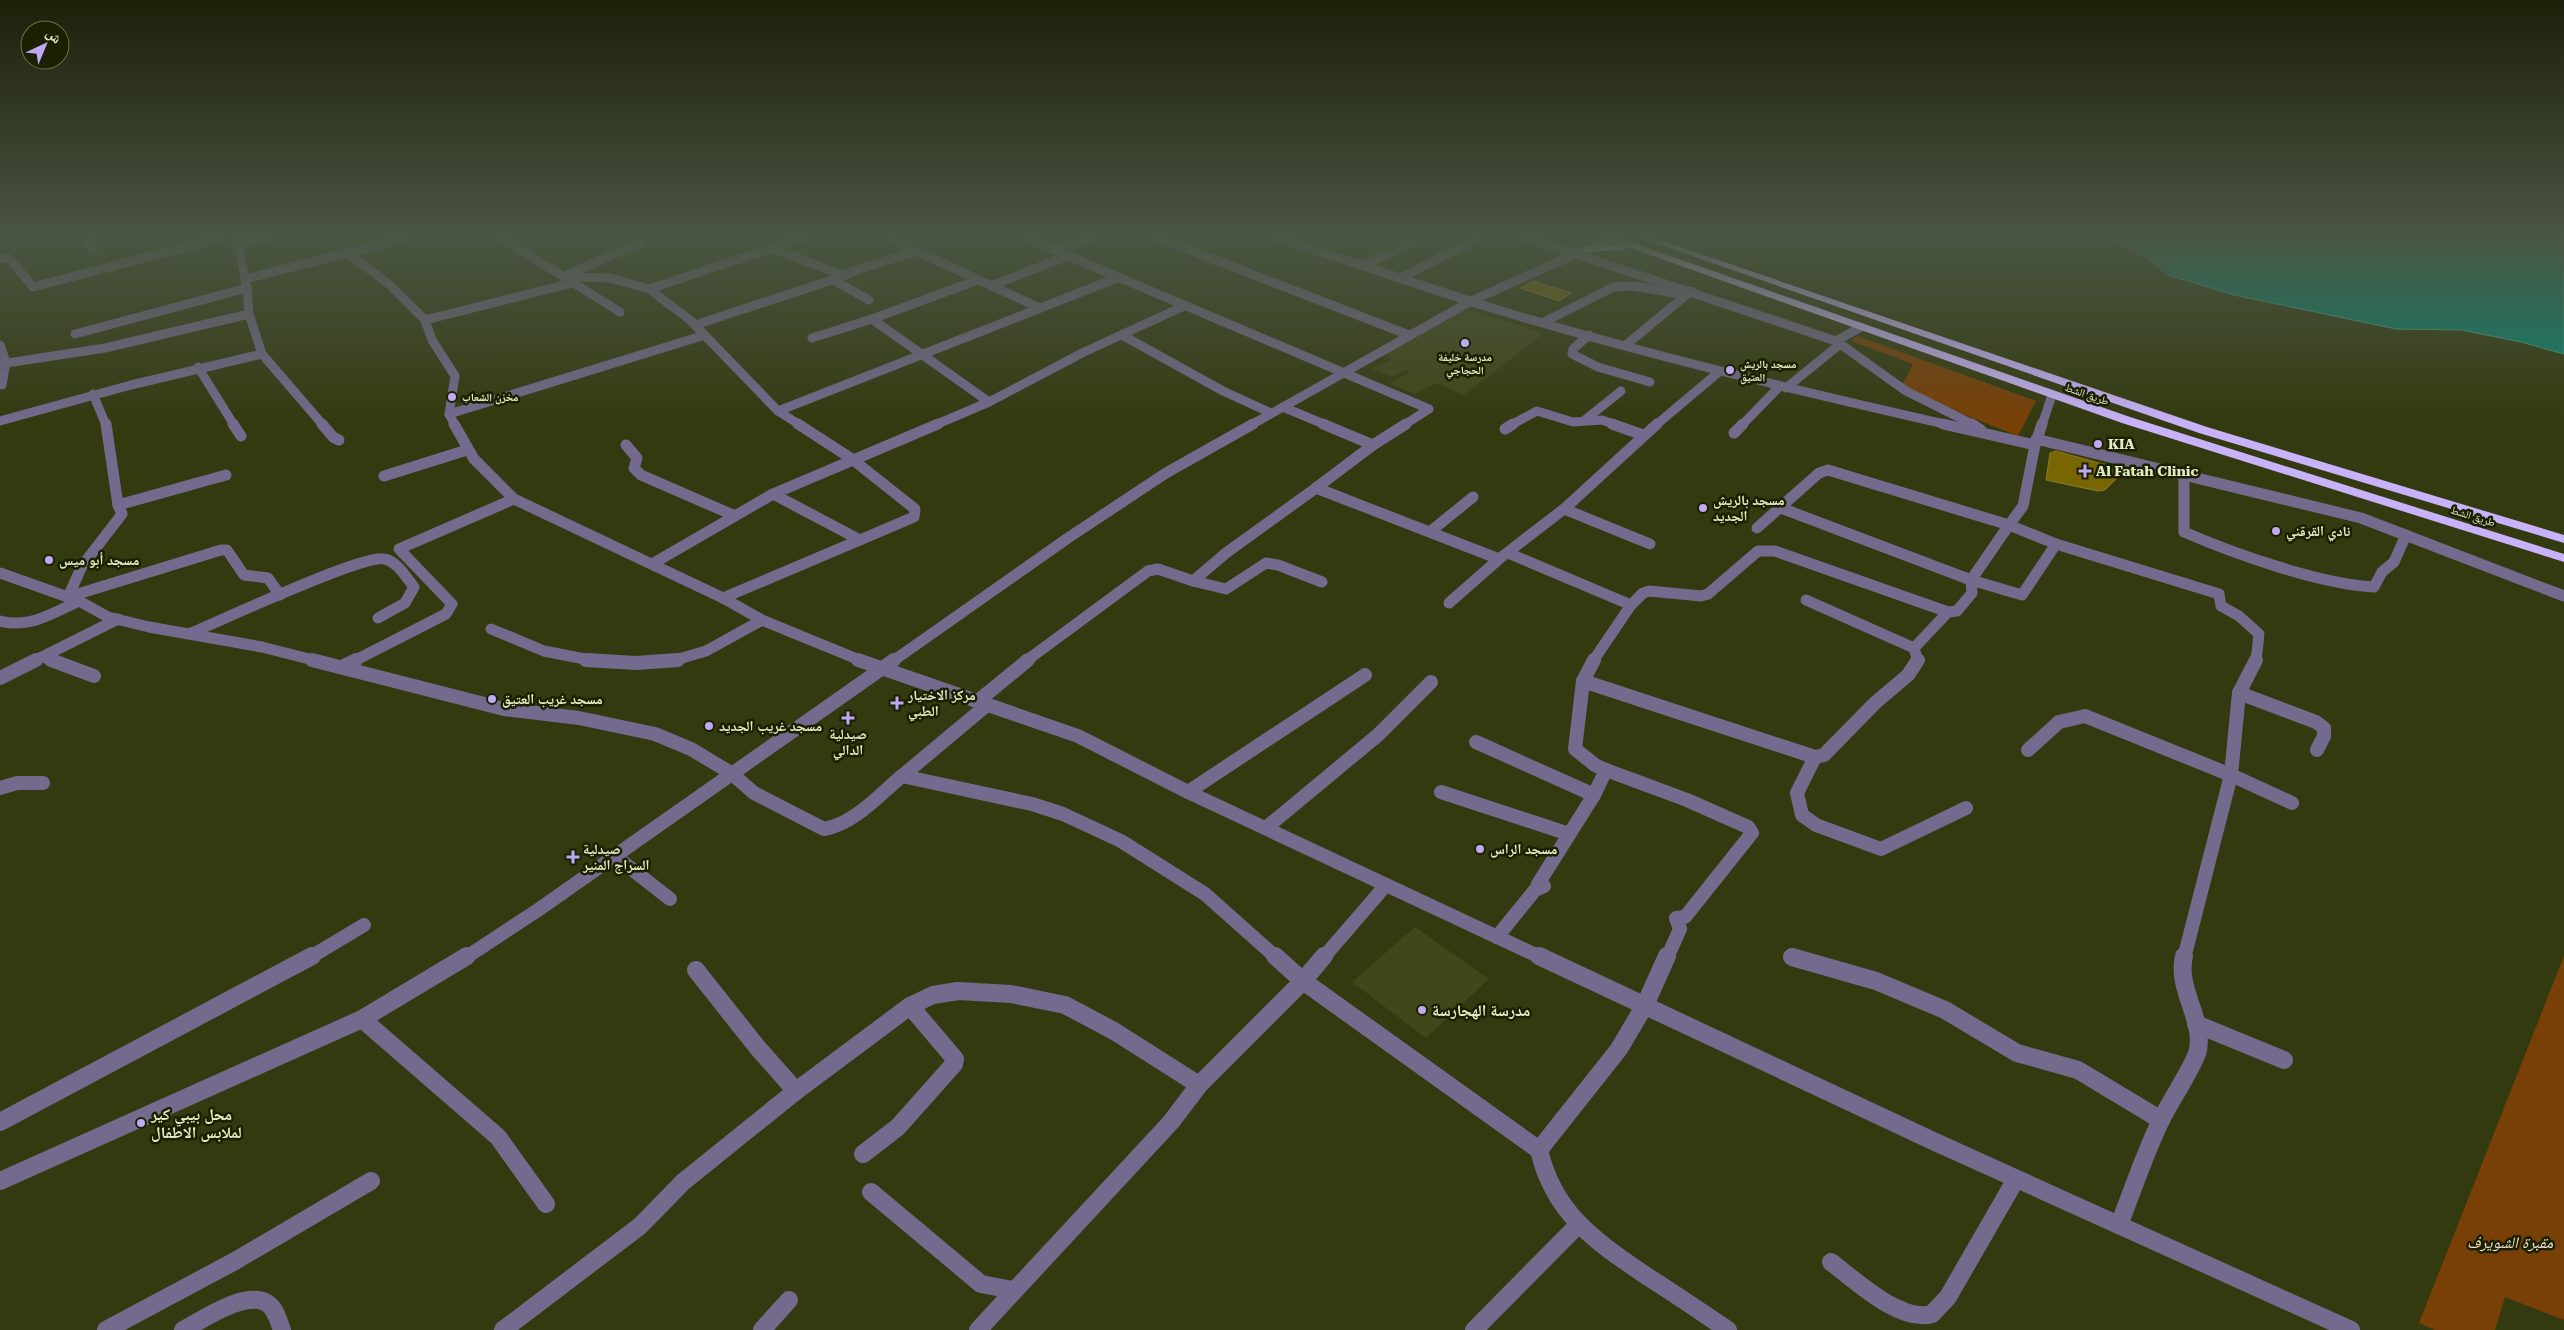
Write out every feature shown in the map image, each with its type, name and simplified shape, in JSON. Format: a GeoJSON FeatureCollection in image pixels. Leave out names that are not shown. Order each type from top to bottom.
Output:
{"type":"FeatureCollection","features":[{"type":"Feature","properties":{"kind":"highway","name":"طريق الشط"},"geometry":{"type":"LineString","coordinates":[[1783,299],[2052,395],[2564,559]]}},
{"type":"Feature","properties":{"kind":"highway","name":"طريق الشط"},"geometry":{"type":"LineString","coordinates":[[1823,299],[2203,430],[2564,539]]}},
{"type":"Feature","properties":{"kind":"street"},"geometry":{"type":"LineString","coordinates":[[74,334],[194,299]]}},
{"type":"Feature","properties":{"kind":"street"},"geometry":{"type":"LineString","coordinates":[[248,299],[249,314],[262,354],[333,437],[339,440]]}},
{"type":"Feature","properties":{"kind":"street"},"geometry":{"type":"LineString","coordinates":[[404,299],[425,320],[432,340],[455,376],[454,393],[448,414],[467,450],[514,499],[723,598],[762,620],[884,670],[908,676],[1078,736],[1188,792],[1267,827],[1386,886],[1933,1141],[1985,1162],[2016,1179],[2351,1330]]}},
{"type":"Feature","properties":{"kind":"street"},"geometry":{"type":"LineString","coordinates":[[425,320],[508,299]]}},
{"type":"Feature","properties":{"kind":"street"},"geometry":{"type":"LineString","coordinates":[[601,299],[620,312]]}},
{"type":"Feature","properties":{"kind":"street"},"geometry":{"type":"LineString","coordinates":[[662,299],[695,325],[778,411],[852,459],[915,509],[914,517],[723,598]]}},
{"type":"Feature","properties":{"kind":"street"},"geometry":{"type":"LineString","coordinates":[[695,325],[774,299]]}},
{"type":"Feature","properties":{"kind":"street"},"geometry":{"type":"LineString","coordinates":[[812,338],[926,299]]}},
{"type":"Feature","properties":{"kind":"street"},"geometry":{"type":"LineString","coordinates":[[1020,299],[1040,308]]}},
{"type":"Feature","properties":{"kind":"street"},"geometry":{"type":"LineString","coordinates":[[778,411],[1063,299]]}},
{"type":"Feature","properties":{"kind":"street"},"geometry":{"type":"LineString","coordinates":[[1167,299],[1429,409],[1373,446],[1226,553],[1193,582]]}},
{"type":"Feature","properties":{"kind":"street"},"geometry":{"type":"LineString","coordinates":[[1316,299],[1408,335]]}},
{"type":"Feature","properties":{"kind":"street"},"geometry":{"type":"LineString","coordinates":[[1465,299],[1589,335],[1782,387],[1987,434],[2036,442],[2184,475],[2356,516],[2564,596]]}},
{"type":"Feature","properties":{"kind":"street"},"geometry":{"type":"LineString","coordinates":[[0,1181],[362,1018],[452,966],[615,856],[731,773],[884,670],[1166,473],[1341,372],[1475,299]]}},
{"type":"Feature","properties":{"kind":"street"},"geometry":{"type":"LineString","coordinates":[[1544,322],[1589,299]]}},
{"type":"Feature","properties":{"kind":"street"},"geometry":{"type":"LineString","coordinates":[[1626,345],[1683,299]]}},
{"type":"Feature","properties":{"kind":"street"},"geometry":{"type":"LineString","coordinates":[[1705,299],[1838,342],[1906,391],[1970,422],[1987,434]]}},
{"type":"Feature","properties":{"kind":"street"},"geometry":{"type":"LineString","coordinates":[[652,564],[733,515],[773,494],[989,402],[1184,306]]}},
{"type":"Feature","properties":{"kind":"street"},"geometry":{"type":"LineString","coordinates":[[3,363],[105,348],[249,314]]}},
{"type":"Feature","properties":{"kind":"street"},"geometry":{"type":"LineString","coordinates":[[872,319],[989,402]]}},
{"type":"Feature","properties":{"kind":"street"},"geometry":{"type":"LineString","coordinates":[[1734,433],[1782,387],[1838,342],[1861,327]]}},
{"type":"Feature","properties":{"kind":"street"},"geometry":{"type":"LineString","coordinates":[[448,414],[705,335]]}},
{"type":"Feature","properties":{"kind":"street"},"geometry":{"type":"LineString","coordinates":[[1122,335],[1223,391],[1373,446]]}},
{"type":"Feature","properties":{"kind":"street"},"geometry":{"type":"LineString","coordinates":[[1589,335],[1573,349],[1572,354],[1598,367],[1650,382]]}},
{"type":"Feature","properties":{"kind":"street"},"geometry":{"type":"LineString","coordinates":[[0,345],[3,363],[2,385]]}},
{"type":"Feature","properties":{"kind":"street"},"geometry":{"type":"LineString","coordinates":[[0,421],[93,394],[198,367],[262,354]]}},
{"type":"Feature","properties":{"kind":"street"},"geometry":{"type":"LineString","coordinates":[[198,367],[241,436]]}},
{"type":"Feature","properties":{"kind":"street"},"geometry":{"type":"LineString","coordinates":[[1449,603],[1504,556],[1564,509],[1643,435],[1720,371]]}},
{"type":"Feature","properties":{"kind":"street"},"geometry":{"type":"LineString","coordinates":[[1586,419],[1621,391]]}},
{"type":"Feature","properties":{"kind":"street"},"geometry":{"type":"LineString","coordinates":[[74,599],[74,588],[82,566],[122,514],[118,505],[106,424],[93,394]]}},
{"type":"Feature","properties":{"kind":"street"},"geometry":{"type":"LineString","coordinates":[[1728,1330],[1597,1242],[1578,1224],[1560,1201],[1541,1165],[1539,1150],[1619,1049],[1644,1005],[1680,929],[1676,918],[1685,917],[1749,838],[1752,830],[1687,800],[1595,765],[1575,749],[1583,681],[1597,654],[1631,605],[1643,593],[1649,591],[1701,596],[1708,594],[1758,551],[1775,551],[1948,612],[1957,611],[1972,593],[1971,580],[2023,506],[2036,442],[2052,395]]}},
{"type":"Feature","properties":{"kind":"street"},"geometry":{"type":"LineString","coordinates":[[1505,429],[1532,412],[1574,422],[1586,419],[1602,420],[1643,435]]}},
{"type":"Feature","properties":{"kind":"street"},"geometry":{"type":"LineString","coordinates":[[626,445],[637,458],[635,471],[733,515]]}},
{"type":"Feature","properties":{"kind":"street"},"geometry":{"type":"LineString","coordinates":[[384,476],[467,450]]}},
{"type":"Feature","properties":{"kind":"street"},"geometry":{"type":"LineString","coordinates":[[1757,528],[1819,473],[1828,470],[1839,472],[2009,525],[2056,544],[2220,594],[2221,606],[2239,616],[2259,634],[2256,661],[2239,693],[2231,775],[2182,966],[2184,986],[2198,1033],[2198,1051],[2161,1120],[2119,1225]]}},
{"type":"Feature","properties":{"kind":"street"},"geometry":{"type":"LineString","coordinates":[[118,505],[226,475]]}},
{"type":"Feature","properties":{"kind":"street"},"geometry":{"type":"LineString","coordinates":[[2184,475],[2184,532],[2211,543],[2320,576],[2358,586],[2374,587],[2382,572],[2394,562],[2406,535]]}},
{"type":"Feature","properties":{"kind":"street"},"geometry":{"type":"LineString","coordinates":[[1316,488],[1431,532],[1504,556],[1631,605]]}},
{"type":"Feature","properties":{"kind":"street"},"geometry":{"type":"LineString","coordinates":[[773,494],[860,540]]}},
{"type":"Feature","properties":{"kind":"street"},"geometry":{"type":"LineString","coordinates":[[1431,532],[1473,497]]}},
{"type":"Feature","properties":{"kind":"street"},"geometry":{"type":"LineString","coordinates":[[342,667],[446,614],[452,604],[399,548],[514,499]]}},
{"type":"Feature","properties":{"kind":"street"},"geometry":{"type":"LineString","coordinates":[[1781,508],[1971,580],[2022,595],[2056,544]]}},
{"type":"Feature","properties":{"kind":"street"},"geometry":{"type":"LineString","coordinates":[[1564,509],[1650,544]]}},
{"type":"Feature","properties":{"kind":"street"},"geometry":{"type":"LineString","coordinates":[[0,621],[14,626],[25,624],[74,599],[220,550],[227,550],[244,575],[268,578],[280,594]]}},
{"type":"Feature","properties":{"kind":"street"},"geometry":{"type":"LineString","coordinates":[[191,632],[365,560],[384,558],[391,560],[414,587],[413,593],[405,604],[378,618]]}},
{"type":"Feature","properties":{"kind":"street"},"geometry":{"type":"LineString","coordinates":[[0,573],[74,599],[108,617],[149,627],[191,632],[342,667],[504,709],[579,718],[639,730],[691,749],[731,773],[754,792],[818,828],[829,829],[842,823],[902,776],[1030,658],[1148,571],[1158,569],[1193,582],[1226,589],[1260,565],[1272,563],[1322,582]]}},
{"type":"Feature","properties":{"kind":"street"},"geometry":{"type":"LineString","coordinates":[[1583,681],[1815,757],[1824,755],[1875,703],[1908,675],[1918,661],[1914,648],[1806,600]]}},
{"type":"Feature","properties":{"kind":"street"},"geometry":{"type":"LineString","coordinates":[[1914,648],[1948,612]]}},
{"type":"Feature","properties":{"kind":"street"},"geometry":{"type":"LineString","coordinates":[[0,678],[118,619]]}},
{"type":"Feature","properties":{"kind":"street"},"geometry":{"type":"LineString","coordinates":[[491,628],[554,653],[618,663],[644,663],[674,661],[696,656],[762,620]]}},
{"type":"Feature","properties":{"kind":"street"},"geometry":{"type":"LineString","coordinates":[[43,657],[94,676]]}},
{"type":"Feature","properties":{"kind":"street"},"geometry":{"type":"LineString","coordinates":[[1188,792],[1366,675]]}},
{"type":"Feature","properties":{"kind":"street"},"geometry":{"type":"LineString","coordinates":[[1267,827],[1378,735],[1431,682]]}},
{"type":"Feature","properties":{"kind":"street"},"geometry":{"type":"LineString","coordinates":[[2239,693],[2316,722],[2324,728],[2324,736],[2318,750]]}},
{"type":"Feature","properties":{"kind":"street"},"geometry":{"type":"LineString","coordinates":[[2028,750],[2049,728],[2062,718],[2085,716],[2231,775],[2292,803]]}},
{"type":"Feature","properties":{"kind":"street"},"geometry":{"type":"LineString","coordinates":[[1476,742],[1594,795]]}},
{"type":"Feature","properties":{"kind":"street"},"geometry":{"type":"LineString","coordinates":[[1815,757],[1796,793],[1802,815],[1816,825],[1881,849],[1966,808]]}},
{"type":"Feature","properties":{"kind":"street"},"geometry":{"type":"LineString","coordinates":[[1497,937],[1535,890],[1544,886],[1538,884],[1594,795],[1606,770]]}},
{"type":"Feature","properties":{"kind":"street"},"geometry":{"type":"LineString","coordinates":[[902,776],[1032,804],[1063,814],[1121,841],[1205,894],[1303,981],[1539,1150]]}},
{"type":"Feature","properties":{"kind":"street"},"geometry":{"type":"LineString","coordinates":[[0,788],[17,783],[43,783]]}},
{"type":"Feature","properties":{"kind":"street"},"geometry":{"type":"LineString","coordinates":[[1441,792],[1569,834]]}},
{"type":"Feature","properties":{"kind":"street"},"geometry":{"type":"LineString","coordinates":[[615,856],[670,899]]}},
{"type":"Feature","properties":{"kind":"street"},"geometry":{"type":"LineString","coordinates":[[978,1330],[1013,1290],[1134,1162],[1170,1122],[1199,1085],[1303,981],[1386,886]]}},
{"type":"Feature","properties":{"kind":"street"},"geometry":{"type":"LineString","coordinates":[[0,1122],[335,944],[364,925]]}},
{"type":"Feature","properties":{"kind":"street"},"geometry":{"type":"LineString","coordinates":[[1792,957],[1876,981],[1945,1010],[2017,1053],[2078,1070],[2161,1120]]}},
{"type":"Feature","properties":{"kind":"street"},"geometry":{"type":"LineString","coordinates":[[696,970],[757,1047],[796,1091]]}},
{"type":"Feature","properties":{"kind":"street"},"geometry":{"type":"LineString","coordinates":[[503,1330],[640,1226],[683,1182],[796,1091],[910,1006],[933,995],[958,992],[1018,995],[1065,1005],[1114,1031],[1199,1085]]}},
{"type":"Feature","properties":{"kind":"street"},"geometry":{"type":"LineString","coordinates":[[863,1154],[898,1127],[954,1064],[955,1059],[948,1049],[910,1006]]}},
{"type":"Feature","properties":{"kind":"street"},"geometry":{"type":"LineString","coordinates":[[362,1018],[498,1137],[546,1204]]}},
{"type":"Feature","properties":{"kind":"street"},"geometry":{"type":"LineString","coordinates":[[2196,1024],[2284,1060]]}},
{"type":"Feature","properties":{"kind":"street"},"geometry":{"type":"LineString","coordinates":[[1831,1262],[1898,1309],[1914,1316],[1930,1315],[1940,1308],[1948,1297],[2016,1179]]}},
{"type":"Feature","properties":{"kind":"street"},"geometry":{"type":"LineString","coordinates":[[106,1330],[234,1261],[372,1181]]}},
{"type":"Feature","properties":{"kind":"street"},"geometry":{"type":"LineString","coordinates":[[872,1192],[933,1246],[981,1284],[1013,1290]]}},
{"type":"Feature","properties":{"kind":"street"},"geometry":{"type":"LineString","coordinates":[[1474,1330],[1578,1224]]}},
{"type":"Feature","properties":{"kind":"street"},"geometry":{"type":"LineString","coordinates":[[183,1330],[221,1310],[248,1299],[270,1303],[280,1318],[282,1330]]}},
{"type":"Feature","properties":{"kind":"street"},"geometry":{"type":"LineString","coordinates":[[762,1330],[789,1300]]}},
{"type":"Feature","properties":{"kind":"shaded area","name":"مدرسة خليفة الحجاجي"},"geometry":{"type":"Polygon","coordinates":[[[1461,307],[1544,333],[1464,395],[1436,383],[1414,394],[1389,383],[1410,372],[1406,370],[1392,377],[1372,369],[1392,359],[1382,354],[1461,307]]]}},
{"type":"Feature","properties":{"kind":"shaded area","name":"مدرسة الهجارسة"},"geometry":{"type":"Polygon","coordinates":[[[1415,927],[1489,979],[1426,1038],[1352,982],[1415,927]]]}},
{"type":"Feature","properties":{"kind":"green space"},"geometry":{"type":"Polygon","coordinates":[[[1857,336],[2036,401],[2018,436],[1900,389],[1913,364],[1851,341],[1857,336]]]}},
{"type":"Feature","properties":{"kind":"green space","name":"مقبرة الشويرف"},"geometry":{"type":"Polygon","coordinates":[[[2564,956],[2564,1320],[2505,1297],[2495,1330],[2435,1330],[2419,1323],[2564,956]]]}},
{"type":"Feature","properties":{"kind":"water"},"geometry":{"type":"Polygon","coordinates":[[[2253,299],[2564,299],[2564,354],[2521,342],[2461,330],[2396,329],[2253,299]]]}},
{"type":"Feature","properties":{"kind":"building","name":"Al Fatah Clinic"},"geometry":{"type":"Polygon","coordinates":[[[2056,451],[2123,468],[2120,475],[2105,490],[2098,491],[2046,480],[2050,453],[2056,451]]]}},
{"type":"Feature","properties":{"kind":"place","name":"مدرسة خليفة الحجاجي"},"geometry":{"type":"Point","coordinates":[1465,343]}},
{"type":"Feature","properties":{"kind":"place","name":"مسجد بالريش العتيق"},"geometry":{"type":"Point","coordinates":[1730,370]}},
{"type":"Feature","properties":{"kind":"place","name":"مخزن الشعاب"},"geometry":{"type":"Point","coordinates":[452,397]}},
{"type":"Feature","properties":{"kind":"place","name":"KIA"},"geometry":{"type":"Point","coordinates":[2098,444]}},
{"type":"Feature","properties":{"kind":"place","name":"Al Fatah Clinic"},"geometry":{"type":"Point","coordinates":[2085,471]}},
{"type":"Feature","properties":{"kind":"place","name":"مسجد بالريش الجديد"},"geometry":{"type":"Point","coordinates":[1703,508]}},
{"type":"Feature","properties":{"kind":"place","name":"نادي القرقني"},"geometry":{"type":"Point","coordinates":[2276,531]}},
{"type":"Feature","properties":{"kind":"place","name":"مسجد أبو ميس"},"geometry":{"type":"Point","coordinates":[49,560]}},
{"type":"Feature","properties":{"kind":"place","name":"مسجد غريب العتيق"},"geometry":{"type":"Point","coordinates":[492,699]}},
{"type":"Feature","properties":{"kind":"place","name":"مركز الاختيار الطبي"},"geometry":{"type":"Point","coordinates":[897,703]}},
{"type":"Feature","properties":{"kind":"place","name":"صيدلية الدالي"},"geometry":{"type":"Point","coordinates":[848,718]}},
{"type":"Feature","properties":{"kind":"place","name":"مسجد غريب الجديد"},"geometry":{"type":"Point","coordinates":[709,726]}},
{"type":"Feature","properties":{"kind":"place","name":"مسجد الراس"},"geometry":{"type":"Point","coordinates":[1480,849]}},
{"type":"Feature","properties":{"kind":"place","name":"صيدلية السراج المنير"},"geometry":{"type":"Point","coordinates":[573,857]}},
{"type":"Feature","properties":{"kind":"place","name":"مدرسة الهجارسة"},"geometry":{"type":"Point","coordinates":[1422,1010]}},
{"type":"Feature","properties":{"kind":"place","name":"محل بيبي كير لملابس الاطفال"},"geometry":{"type":"Point","coordinates":[141,1123]}}]}
